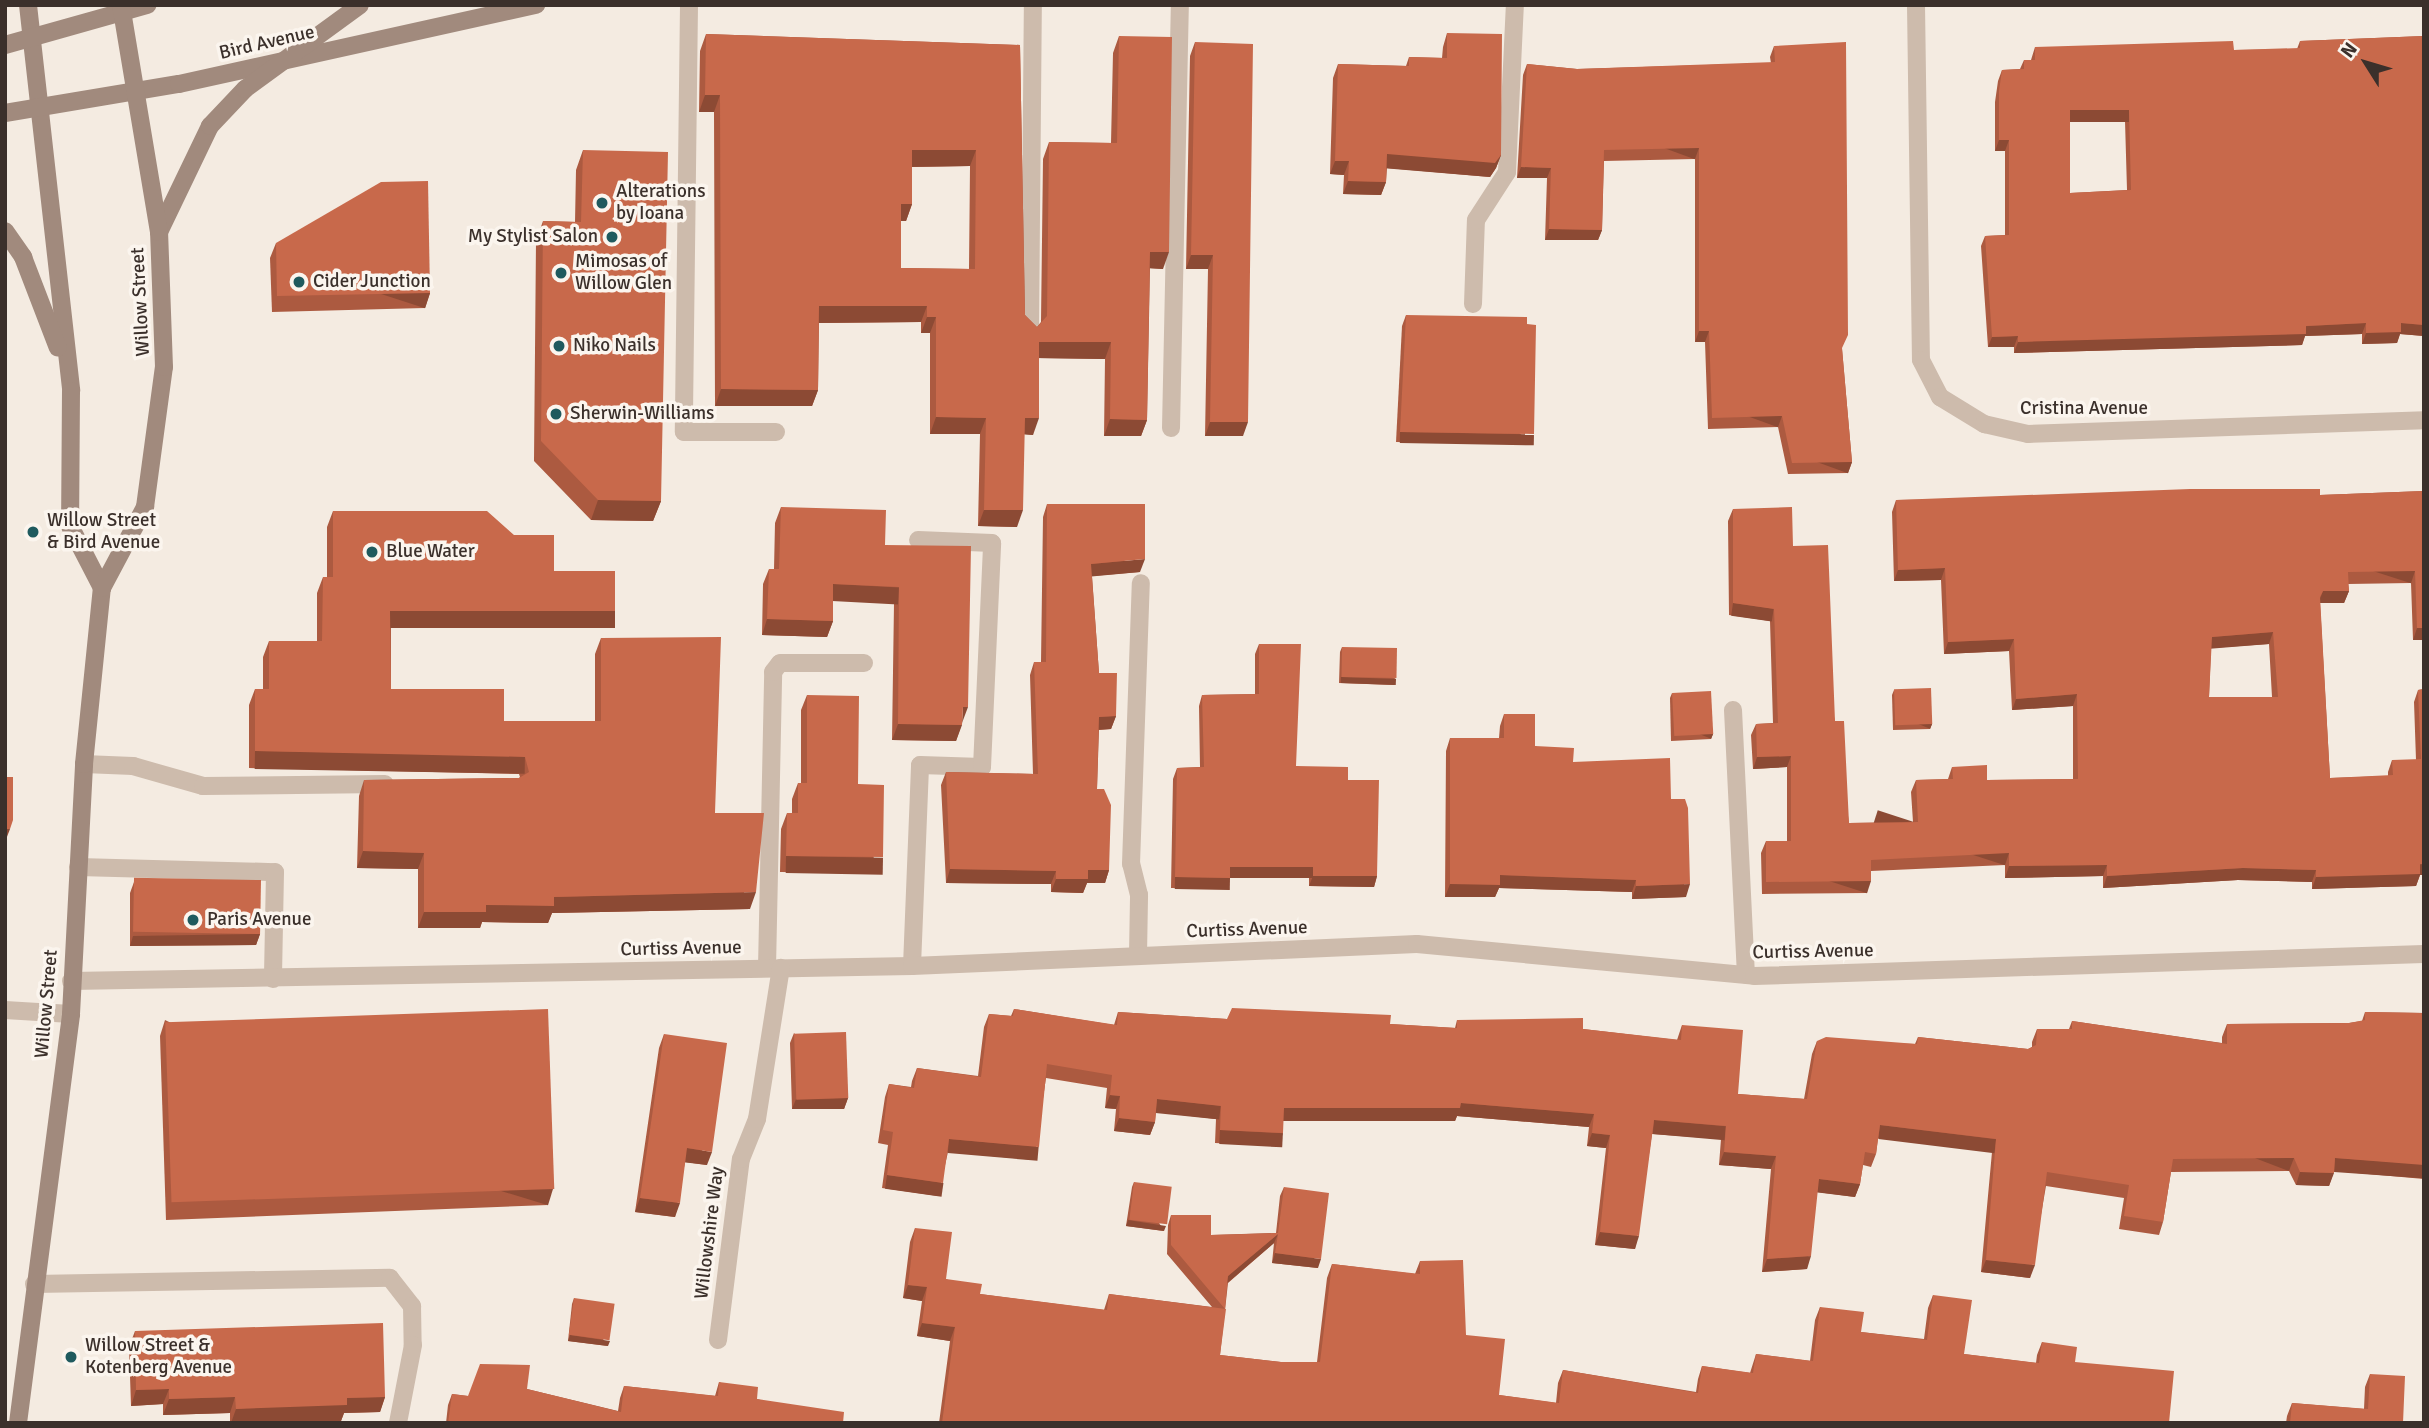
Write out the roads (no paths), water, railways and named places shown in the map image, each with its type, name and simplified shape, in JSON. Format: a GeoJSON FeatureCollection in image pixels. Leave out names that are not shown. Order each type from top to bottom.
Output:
{"type":"FeatureCollection","features":[{"type":"Feature","properties":{"kind":"main road"},"geometry":{"type":"LineString","coordinates":[[28,5],[36,108],[71,391],[70,526],[102,588]]}},
{"type":"Feature","properties":{"kind":"main road"},"geometry":{"type":"LineString","coordinates":[[5,45],[121,9],[147,5]]}},
{"type":"Feature","properties":{"kind":"main road"},"geometry":{"type":"LineString","coordinates":[[159,232],[210,126],[245,89],[293,58],[360,5]]}},
{"type":"Feature","properties":{"kind":"main road","name":"Bird Avenue"},"geometry":{"type":"LineString","coordinates":[[5,113],[132,92],[536,5]]}},
{"type":"Feature","properties":{"kind":"main road","name":"Willow Street"},"geometry":{"type":"LineString","coordinates":[[18,1423],[71,1014],[84,764],[102,588],[145,507],[164,367],[159,232],[132,92],[121,9]]}},
{"type":"Feature","properties":{"kind":"main road"},"geometry":{"type":"LineString","coordinates":[[5,231],[43,303],[71,391]]}},
{"type":"Feature","properties":{"kind":"street"},"geometry":{"type":"LineString","coordinates":[[689,5],[684,432],[776,432]]}},
{"type":"Feature","properties":{"kind":"street"},"geometry":{"type":"LineString","coordinates":[[1030,332],[1033,5]]}},
{"type":"Feature","properties":{"kind":"street"},"geometry":{"type":"LineString","coordinates":[[1171,428],[1180,5]]}},
{"type":"Feature","properties":{"kind":"street"},"geometry":{"type":"LineString","coordinates":[[1474,304],[1476,220],[1507,172],[1514,5]]}},
{"type":"Feature","properties":{"kind":"street","name":"Cristina Avenue"},"geometry":{"type":"LineString","coordinates":[[1916,5],[1921,360],[1940,397],[1984,424],[2028,434],[2424,420]]}},
{"type":"Feature","properties":{"kind":"street"},"geometry":{"type":"LineString","coordinates":[[912,965],[920,765],[982,767],[992,543],[918,540]]}},
{"type":"Feature","properties":{"kind":"street"},"geometry":{"type":"LineString","coordinates":[[1138,956],[1139,895],[1130,864],[1141,583]]}},
{"type":"Feature","properties":{"kind":"street","name":"Willowshire Way"},"geometry":{"type":"LineString","coordinates":[[718,1340],[741,1159],[757,1119],[774,968],[773,672],[780,663],[864,663]]}},
{"type":"Feature","properties":{"kind":"street"},"geometry":{"type":"LineString","coordinates":[[1733,710],[1746,975]]}},
{"type":"Feature","properties":{"kind":"street"},"geometry":{"type":"LineString","coordinates":[[84,764],[133,766],[203,786],[405,784]]}},
{"type":"Feature","properties":{"kind":"street"},"geometry":{"type":"LineString","coordinates":[[78,867],[275,873],[273,979]]}},
{"type":"Feature","properties":{"kind":"street","name":"Curtiss Avenue"},"geometry":{"type":"LineString","coordinates":[[71,981],[912,965],[1418,944],[1746,975],[2424,954]]}},
{"type":"Feature","properties":{"kind":"street"},"geometry":{"type":"LineString","coordinates":[[5,1010],[71,1014]]}},
{"type":"Feature","properties":{"kind":"street"},"geometry":{"type":"LineString","coordinates":[[34,1284],[390,1278],[412,1306],[414,1345],[398,1423]]}},
{"type":"Feature","properties":{"kind":"place","name":"Alterations by Ioana"},"geometry":{"type":"Point","coordinates":[602,203]}},
{"type":"Feature","properties":{"kind":"place","name":"My Stylist Salon"},"geometry":{"type":"Point","coordinates":[612,237]}},
{"type":"Feature","properties":{"kind":"place","name":"Mimosas of Willow Glen"},"geometry":{"type":"Point","coordinates":[561,273]}},
{"type":"Feature","properties":{"kind":"place","name":"Cider Junction"},"geometry":{"type":"Point","coordinates":[299,282]}},
{"type":"Feature","properties":{"kind":"place","name":"Niko Nails"},"geometry":{"type":"Point","coordinates":[559,346]}},
{"type":"Feature","properties":{"kind":"place","name":"Sherwin-Williams"},"geometry":{"type":"Point","coordinates":[556,414]}},
{"type":"Feature","properties":{"kind":"place","name":"Willow Street & Bird Avenue"},"geometry":{"type":"Point","coordinates":[33,532]}},
{"type":"Feature","properties":{"kind":"place","name":"Blue Water"},"geometry":{"type":"Point","coordinates":[372,552]}},
{"type":"Feature","properties":{"kind":"place","name":"Paris Avenue"},"geometry":{"type":"Point","coordinates":[193,920]}},
{"type":"Feature","properties":{"kind":"place","name":"Willow Street & Kotenberg Avenue"},"geometry":{"type":"Point","coordinates":[71,1357]}}]}
